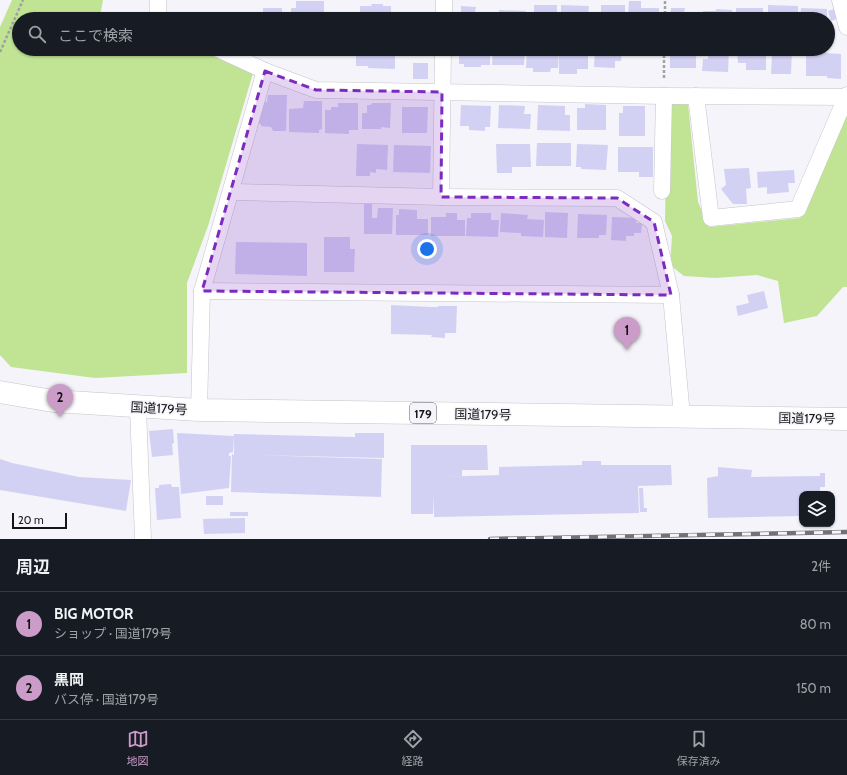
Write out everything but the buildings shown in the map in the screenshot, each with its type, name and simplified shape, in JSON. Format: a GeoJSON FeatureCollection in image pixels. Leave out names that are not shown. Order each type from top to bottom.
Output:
{"type":"FeatureCollection","features":[{"type":"Feature","properties":{"kind":"highway","name":"国道179号"},"geometry":{"type":"LineString","coordinates":[[0,392],[53,402],[138,408],[199,410],[847,419]]}},
{"type":"Feature","properties":{"kind":"street"},"geometry":{"type":"LineString","coordinates":[[158,0],[158,12]]}},
{"type":"Feature","properties":{"kind":"street"},"geometry":{"type":"LineString","coordinates":[[444,0],[444,12]]}},
{"type":"Feature","properties":{"kind":"street"},"geometry":{"type":"LineString","coordinates":[[840,0],[847,27]]}},
{"type":"Feature","properties":{"kind":"street"},"geometry":{"type":"LineString","coordinates":[[234,56],[316,90],[664,96],[696,96],[846,96],[798,209],[711,218],[696,96]]}},
{"type":"Feature","properties":{"kind":"street"},"geometry":{"type":"LineString","coordinates":[[441,197],[443,56]]}},
{"type":"Feature","properties":{"kind":"street"},"geometry":{"type":"LineString","coordinates":[[199,410],[202,291],[265,70]]}},
{"type":"Feature","properties":{"kind":"street"},"geometry":{"type":"LineString","coordinates":[[662,191],[664,96]]}},
{"type":"Feature","properties":{"kind":"street"},"geometry":{"type":"LineString","coordinates":[[231,192],[441,197],[617,198],[654,222],[671,295],[682,416]]}},
{"type":"Feature","properties":{"kind":"street"},"geometry":{"type":"LineString","coordinates":[[202,291],[671,295]]}},
{"type":"Feature","properties":{"kind":"street"},"geometry":{"type":"LineString","coordinates":[[138,408],[143,539]]}},
{"type":"Feature","properties":{"kind":"path"},"geometry":{"type":"LineString","coordinates":[[18,12],[23,0]]}},
{"type":"Feature","properties":{"kind":"path"},"geometry":{"type":"LineString","coordinates":[[665,0],[665,12]]}},
{"type":"Feature","properties":{"kind":"path"},"geometry":{"type":"LineString","coordinates":[[0,52],[12,25]]}},
{"type":"Feature","properties":{"kind":"path"},"geometry":{"type":"LineString","coordinates":[[664,56],[664,96]]}},
{"type":"Feature","properties":{"kind":"highlighted area"},"geometry":{"type":"Polygon","coordinates":[[[265,71],[316,90],[442,92],[441,197],[617,198],[654,222],[671,295],[202,291],[265,71]]]}},
{"type":"Feature","properties":{"kind":"green space"},"geometry":{"type":"Polygon","coordinates":[[[12,0],[103,0],[101,12],[12,12],[12,56],[216,56],[253,73],[208,226],[187,283],[187,373],[95,378],[11,367],[0,355],[0,27],[12,0]]]}},
{"type":"Feature","properties":{"kind":"green space"},"geometry":{"type":"Polygon","coordinates":[[[667,100],[688,104],[698,202],[709,227],[800,218],[847,111],[847,287],[843,287],[817,316],[784,323],[778,281],[757,275],[715,278],[684,276],[670,265],[672,236],[665,221],[667,100]]]}},
{"type":"Feature","properties":{"kind":"railway"},"geometry":{"type":"LineString","coordinates":[[490,539],[847,532]]}},
{"type":"Feature","properties":{"kind":"place","name":"BIG MOTOR"},"geometry":{"type":"Point","coordinates":[627,350]}},
{"type":"Feature","properties":{"kind":"place","name":"黒岡"},"geometry":{"type":"Point","coordinates":[60,417]}}]}
